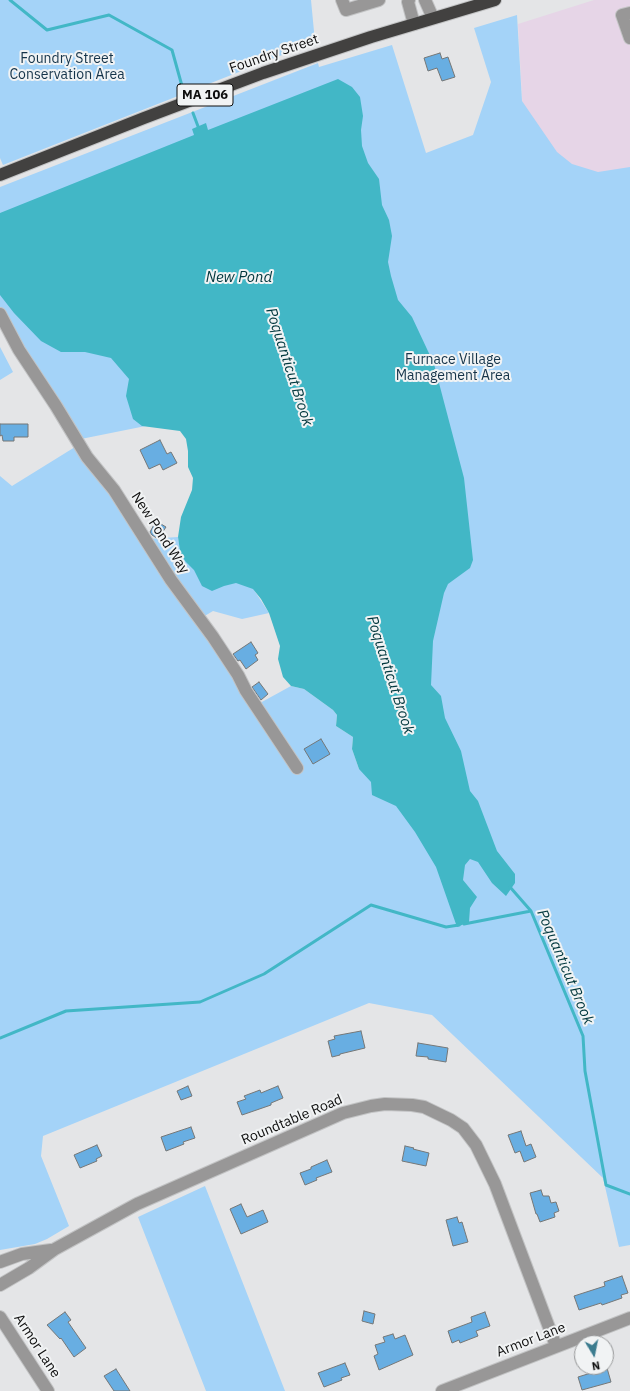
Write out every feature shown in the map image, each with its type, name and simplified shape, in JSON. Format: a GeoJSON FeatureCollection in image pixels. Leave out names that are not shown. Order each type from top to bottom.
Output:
{"type":"FeatureCollection","features":[{"type":"Feature","properties":{"kind":"highway","name":"Foundry Street"},"geometry":{"type":"LineString","coordinates":[[0,175],[263,73],[371,37],[495,0]]}},
{"type":"Feature","properties":{"kind":"street"},"geometry":{"type":"LineString","coordinates":[[342,0],[346,10],[379,0]]}},
{"type":"Feature","properties":{"kind":"street"},"geometry":{"type":"LineString","coordinates":[[409,0],[408,2],[414,24]]}},
{"type":"Feature","properties":{"kind":"street"},"geometry":{"type":"LineString","coordinates":[[424,0],[433,18]]}},
{"type":"Feature","properties":{"kind":"street"},"geometry":{"type":"LineString","coordinates":[[630,13],[622,15],[630,38]]}},
{"type":"Feature","properties":{"kind":"street","name":"New Pond Way"},"geometry":{"type":"LineString","coordinates":[[0,314],[19,350],[87,457],[114,490],[171,580],[213,637],[238,675],[246,691],[297,768]]}},
{"type":"Feature","properties":{"kind":"street","name":"Roundtable Road"},"geometry":{"type":"LineString","coordinates":[[0,1285],[29,1268],[54,1249],[137,1204],[343,1113],[385,1104],[412,1105],[424,1108],[451,1120],[463,1128],[476,1144],[495,1184],[556,1346]]}},
{"type":"Feature","properties":{"kind":"street","name":"Roundtable Road"},"geometry":{"type":"LineString","coordinates":[[0,1262],[22,1254],[54,1249]]}},
{"type":"Feature","properties":{"kind":"street","name":"Armor Lane"},"geometry":{"type":"LineString","coordinates":[[0,1317],[48,1391]]}},
{"type":"Feature","properties":{"kind":"street","name":"Armor Lane"},"geometry":{"type":"LineString","coordinates":[[442,1391],[630,1318]]}},
{"type":"Feature","properties":{"kind":"shaded area"},"geometry":{"type":"Polygon","coordinates":[[[594,0],[630,0],[630,168],[528,207],[518,24],[594,0]]]}},
{"type":"Feature","properties":{"kind":"green space","name":"Foundry Street Conservation Area"},"geometry":{"type":"Polygon","coordinates":[[[0,0],[311,0],[315,42],[3,165],[0,158],[0,0]]]}},
{"type":"Feature","properties":{"kind":"green space","name":"Furnace Village Management Area"},"geometry":{"type":"Polygon","coordinates":[[[517,15],[522,101],[557,152],[572,164],[598,172],[630,167],[630,1245],[619,1247],[603,1178],[432,1015],[369,1003],[43,1136],[41,1156],[69,1226],[35,1244],[0,1250],[0,476],[12,486],[75,447],[9,344],[0,325],[0,187],[318,63],[319,67],[392,45],[426,153],[473,135],[491,82],[474,28],[517,15]],[[275,400],[81,439],[147,539],[178,537],[180,549],[275,400]],[[254,590],[269,613],[242,619],[213,611],[203,617],[260,703],[291,686],[304,689],[333,710],[337,715],[336,726],[353,737],[352,749],[359,769],[429,767],[254,590]]]}},
{"type":"Feature","properties":{"kind":"green space"},"geometry":{"type":"Polygon","coordinates":[[[0,347],[13,372],[0,380],[0,347]]]}},
{"type":"Feature","properties":{"kind":"green space"},"geometry":{"type":"Polygon","coordinates":[[[205,1186],[285,1391],[206,1391],[138,1217],[205,1186]]]}},
{"type":"Feature","properties":{"kind":"water","name":"New Pond"},"geometry":{"type":"Polygon","coordinates":[[[338,79],[352,87],[360,97],[363,116],[361,130],[362,146],[368,163],[379,179],[382,205],[389,220],[392,236],[388,262],[391,276],[398,300],[412,317],[434,364],[464,478],[473,560],[470,568],[448,584],[444,593],[433,641],[431,685],[441,696],[445,718],[461,751],[470,791],[478,801],[497,851],[515,874],[515,883],[506,896],[492,883],[478,862],[470,859],[465,865],[463,880],[477,897],[470,908],[469,922],[457,927],[436,867],[415,832],[396,806],[372,795],[371,782],[359,769],[352,749],[353,737],[336,726],[337,715],[333,710],[304,689],[291,686],[283,677],[278,659],[280,646],[269,613],[261,599],[253,589],[236,583],[212,591],[202,586],[194,570],[185,561],[180,551],[178,537],[181,517],[192,490],[193,478],[188,467],[186,439],[180,431],[142,426],[133,419],[126,396],[129,379],[111,358],[85,352],[61,352],[41,341],[14,313],[0,295],[0,213],[194,135],[192,129],[206,123],[208,130],[338,79]]]}},
{"type":"Feature","properties":{"kind":"building"},"geometry":{"type":"Polygon","coordinates":[[[440,53],[442,59],[448,57],[455,77],[442,81],[437,68],[428,71],[424,58],[440,53]]]}},
{"type":"Feature","properties":{"kind":"building"},"geometry":{"type":"Polygon","coordinates":[[[0,424],[28,424],[28,437],[14,437],[14,441],[3,441],[2,435],[0,436],[0,424]]]}},
{"type":"Feature","properties":{"kind":"building"},"geometry":{"type":"Polygon","coordinates":[[[160,440],[167,454],[171,452],[177,463],[163,470],[160,464],[149,469],[140,450],[160,440]]]}},
{"type":"Feature","properties":{"kind":"building"},"geometry":{"type":"Polygon","coordinates":[[[156,521],[166,527],[158,539],[150,532],[156,521]]]}},
{"type":"Feature","properties":{"kind":"building"},"geometry":{"type":"Polygon","coordinates":[[[251,642],[258,653],[255,655],[258,660],[246,669],[240,660],[238,661],[233,654],[251,642]]]}},
{"type":"Feature","properties":{"kind":"building"},"geometry":{"type":"Polygon","coordinates":[[[259,682],[268,694],[261,700],[252,687],[259,682]]]}},
{"type":"Feature","properties":{"kind":"building"},"geometry":{"type":"Polygon","coordinates":[[[321,739],[330,754],[313,764],[304,749],[321,739]]]}},
{"type":"Feature","properties":{"kind":"building"},"geometry":{"type":"Polygon","coordinates":[[[361,1031],[365,1048],[332,1057],[328,1041],[335,1039],[334,1036],[361,1031]]]}},
{"type":"Feature","properties":{"kind":"building"},"geometry":{"type":"Polygon","coordinates":[[[418,1043],[448,1048],[446,1062],[428,1059],[428,1057],[416,1056],[418,1043]]]}},
{"type":"Feature","properties":{"kind":"building"},"geometry":{"type":"Polygon","coordinates":[[[188,1086],[192,1096],[181,1100],[177,1091],[188,1086]]]}},
{"type":"Feature","properties":{"kind":"building"},"geometry":{"type":"Polygon","coordinates":[[[278,1086],[283,1098],[271,1103],[271,1105],[242,1115],[237,1102],[246,1099],[244,1096],[260,1090],[261,1093],[278,1086]]]}},
{"type":"Feature","properties":{"kind":"building"},"geometry":{"type":"Polygon","coordinates":[[[191,1127],[195,1138],[183,1142],[184,1144],[166,1151],[161,1137],[191,1127]]]}},
{"type":"Feature","properties":{"kind":"building"},"geometry":{"type":"Polygon","coordinates":[[[521,1131],[526,1146],[531,1144],[536,1157],[524,1162],[520,1151],[515,1153],[508,1135],[521,1131]]]}},
{"type":"Feature","properties":{"kind":"building"},"geometry":{"type":"Polygon","coordinates":[[[97,1145],[102,1156],[96,1159],[97,1161],[80,1168],[74,1155],[97,1145]]]}},
{"type":"Feature","properties":{"kind":"building"},"geometry":{"type":"Polygon","coordinates":[[[405,1146],[429,1153],[426,1166],[402,1161],[405,1146]]]}},
{"type":"Feature","properties":{"kind":"building"},"geometry":{"type":"Polygon","coordinates":[[[327,1160],[332,1172],[316,1178],[317,1180],[305,1185],[300,1173],[327,1160]]]}},
{"type":"Feature","properties":{"kind":"building"},"geometry":{"type":"Polygon","coordinates":[[[541,1190],[543,1196],[549,1196],[551,1203],[556,1202],[559,1211],[554,1213],[555,1217],[540,1222],[530,1193],[541,1190]]]}},
{"type":"Feature","properties":{"kind":"building"},"geometry":{"type":"Polygon","coordinates":[[[241,1204],[247,1217],[263,1210],[268,1222],[241,1234],[230,1209],[241,1204]]]}},
{"type":"Feature","properties":{"kind":"building"},"geometry":{"type":"Polygon","coordinates":[[[457,1217],[459,1223],[462,1222],[468,1242],[453,1246],[446,1220],[457,1217]]]}},
{"type":"Feature","properties":{"kind":"building"},"geometry":{"type":"Polygon","coordinates":[[[622,1276],[628,1293],[621,1295],[622,1298],[602,1305],[601,1303],[579,1310],[574,1296],[605,1286],[604,1282],[622,1276]]]}},
{"type":"Feature","properties":{"kind":"building"},"geometry":{"type":"Polygon","coordinates":[[[364,1311],[375,1314],[373,1324],[362,1321],[364,1311]]]}},
{"type":"Feature","properties":{"kind":"building"},"geometry":{"type":"Polygon","coordinates":[[[65,1312],[71,1320],[68,1322],[86,1348],[74,1357],[61,1338],[60,1339],[47,1325],[65,1312]]]}},
{"type":"Feature","properties":{"kind":"building"},"geometry":{"type":"Polygon","coordinates":[[[485,1312],[490,1326],[476,1331],[478,1336],[460,1343],[459,1340],[452,1343],[448,1331],[472,1322],[471,1317],[485,1312]]]}},
{"type":"Feature","properties":{"kind":"building"},"geometry":{"type":"Polygon","coordinates":[[[393,1334],[395,1339],[405,1335],[413,1355],[379,1370],[374,1356],[378,1354],[375,1345],[385,1342],[383,1337],[393,1334]]]}},
{"type":"Feature","properties":{"kind":"building"},"geometry":{"type":"Polygon","coordinates":[[[345,1363],[350,1375],[324,1387],[318,1373],[345,1363]]]}},
{"type":"Feature","properties":{"kind":"building"},"geometry":{"type":"Polygon","coordinates":[[[116,1369],[130,1391],[114,1391],[104,1376],[116,1369]]]}},
{"type":"Feature","properties":{"kind":"building"},"geometry":{"type":"Polygon","coordinates":[[[584,1375],[609,1375],[611,1382],[582,1390],[578,1377],[584,1375]]]}},
{"type":"Feature","properties":{"kind":"waterway","name":"Poquanticut Brook"},"geometry":{"type":"LineString","coordinates":[[10,0],[47,30],[109,15],[172,50],[182,86]]}},
{"type":"Feature","properties":{"kind":"waterway","name":"Poquanticut Brook"},"geometry":{"type":"LineString","coordinates":[[193,113],[199,129]]}},
{"type":"Feature","properties":{"kind":"waterway","name":"Poquanticut Brook"},"geometry":{"type":"LineString","coordinates":[[510,887],[531,911],[583,1036],[585,1071],[606,1185],[630,1194]]}},
{"type":"Feature","properties":{"kind":"waterway"},"geometry":{"type":"LineString","coordinates":[[0,1038],[66,1011],[200,1002],[264,974],[371,905],[446,927],[459,925]]}},
{"type":"Feature","properties":{"kind":"waterway"},"geometry":{"type":"LineString","coordinates":[[464,924],[531,911]]}}]}
